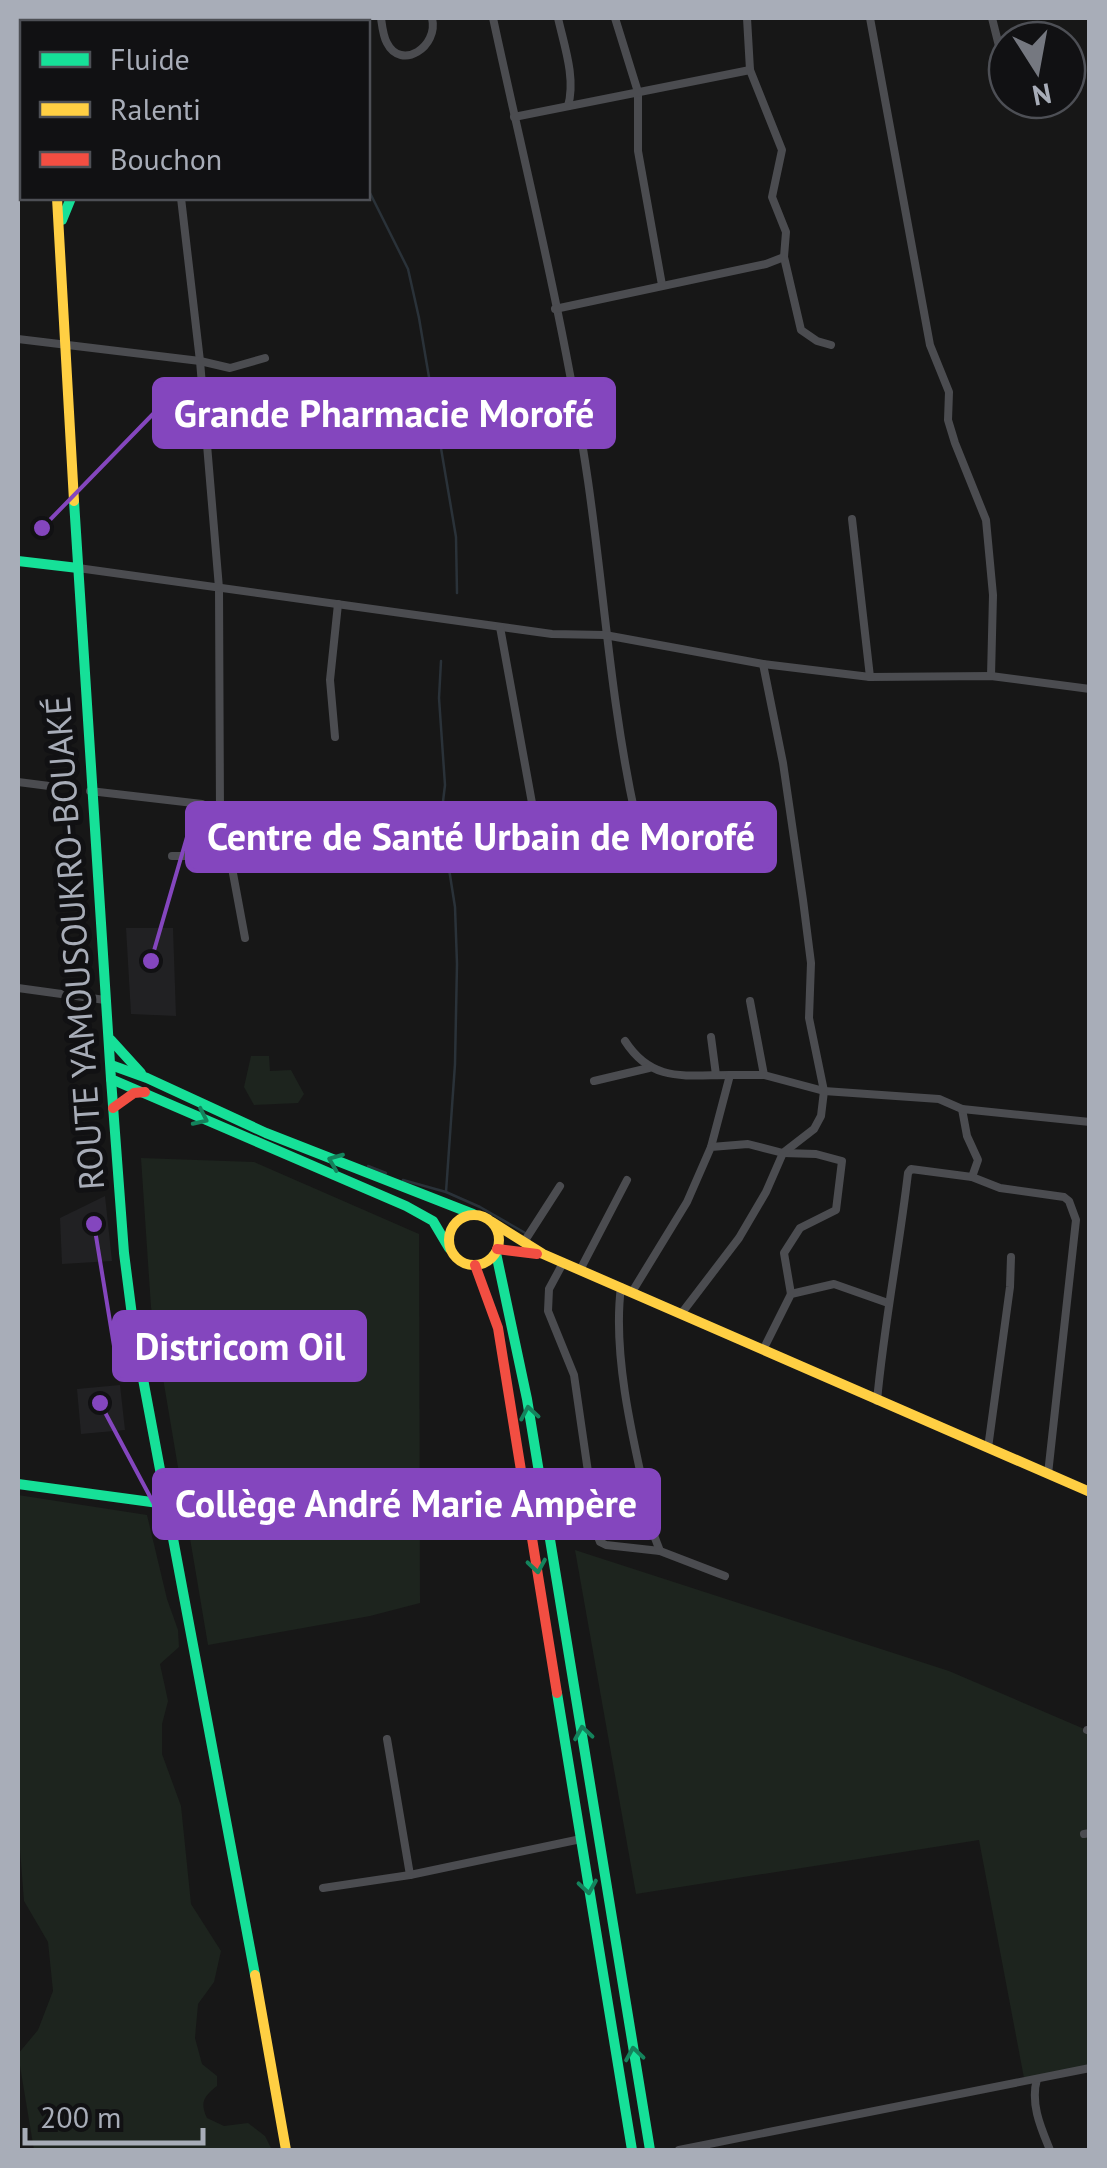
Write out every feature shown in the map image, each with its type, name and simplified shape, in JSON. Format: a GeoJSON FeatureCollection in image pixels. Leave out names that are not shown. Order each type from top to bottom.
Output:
{"type":"FeatureCollection","features":[{"type":"Feature","properties":{"kind":"main road","name":"ROUTE YAMOUSOUKRO-BOUAKÉ"},"geometry":{"type":"LineString","coordinates":[[57,200],[90,791],[124,1253],[166,1504],[220,1778],[286,2150]]}},
{"type":"Feature","properties":{"kind":"main road"},"geometry":{"type":"LineString","coordinates":[[59,227],[69,200]]}},
{"type":"Feature","properties":{"kind":"main road"},"geometry":{"type":"LineString","coordinates":[[18,560],[78,568]]}},
{"type":"Feature","properties":{"kind":"main road"},"geometry":{"type":"LineString","coordinates":[[108,1038],[147,1078]]}},
{"type":"Feature","properties":{"kind":"main road"},"geometry":{"type":"LineString","coordinates":[[110,1066],[147,1078],[266,1133],[492,1222],[562,1263],[1090,1492]]}},
{"type":"Feature","properties":{"kind":"main road"},"geometry":{"type":"LineString","coordinates":[[111,1078],[406,1206],[433,1221],[459,1261],[475,1266],[497,1251]]}},
{"type":"Feature","properties":{"kind":"main road"},"geometry":{"type":"LineString","coordinates":[[113,1108],[134,1092],[146,1092]]}},
{"type":"Feature","properties":{"kind":"main road"},"geometry":{"type":"LineString","coordinates":[[450,1248],[452,1226],[473,1214]]}},
{"type":"Feature","properties":{"kind":"main road"},"geometry":{"type":"LineString","coordinates":[[492,1222],[499,1236],[497,1251],[527,1400],[650,2150]]}},
{"type":"Feature","properties":{"kind":"main road"},"geometry":{"type":"LineString","coordinates":[[497,1251],[543,1254]]}},
{"type":"Feature","properties":{"kind":"main road"},"geometry":{"type":"LineString","coordinates":[[475,1266],[498,1328],[632,2150]]}},
{"type":"Feature","properties":{"kind":"main road"},"geometry":{"type":"LineString","coordinates":[[18,1484],[166,1504]]}},
{"type":"Feature","properties":{"kind":"street"},"geometry":{"type":"LineString","coordinates":[[381,18],[387,45],[396,52],[413,55],[424,50],[429,42],[434,27],[432,18]]}},
{"type":"Feature","properties":{"kind":"street"},"geometry":{"type":"LineString","coordinates":[[493,18],[556,309],[588,481],[605,635],[635,814]]}},
{"type":"Feature","properties":{"kind":"street"},"geometry":{"type":"LineString","coordinates":[[558,18],[572,94],[568,106]]}},
{"type":"Feature","properties":{"kind":"street"},"geometry":{"type":"LineString","coordinates":[[615,18],[638,92],[638,151],[662,286]]}},
{"type":"Feature","properties":{"kind":"street"},"geometry":{"type":"LineString","coordinates":[[747,18],[750,70],[782,150],[772,197],[786,232],[784,257],[800,330],[831,345]]}},
{"type":"Feature","properties":{"kind":"street"},"geometry":{"type":"LineString","coordinates":[[870,18],[930,345],[949,392],[951,432],[986,520],[994,595],[991,676]]}},
{"type":"Feature","properties":{"kind":"street"},"geometry":{"type":"LineString","coordinates":[[514,117],[750,70]]}},
{"type":"Feature","properties":{"kind":"street"},"geometry":{"type":"LineString","coordinates":[[181,200],[200,361],[219,588],[220,815],[224,856],[232,868],[245,938]]}},
{"type":"Feature","properties":{"kind":"street"},"geometry":{"type":"LineString","coordinates":[[556,309],[784,257]]}},
{"type":"Feature","properties":{"kind":"street"},"geometry":{"type":"LineString","coordinates":[[18,339],[230,368],[265,358]]}},
{"type":"Feature","properties":{"kind":"street"},"geometry":{"type":"LineString","coordinates":[[852,519],[870,678]]}},
{"type":"Feature","properties":{"kind":"street"},"geometry":{"type":"LineString","coordinates":[[78,568],[552,634],[605,635],[763,664],[870,678],[991,676],[1090,689]]}},
{"type":"Feature","properties":{"kind":"street"},"geometry":{"type":"LineString","coordinates":[[336,736],[330,680],[338,604]]}},
{"type":"Feature","properties":{"kind":"street"},"geometry":{"type":"LineString","coordinates":[[500,626],[542,858]]}},
{"type":"Feature","properties":{"kind":"street"},"geometry":{"type":"LineString","coordinates":[[681,1314],[738,1238],[766,1192],[782,1153],[814,1130],[821,1116],[824,1090],[810,1018],[811,962],[782,763],[763,664]]}},
{"type":"Feature","properties":{"kind":"street"},"geometry":{"type":"LineString","coordinates":[[18,782],[57,787]]}},
{"type":"Feature","properties":{"kind":"street"},"geometry":{"type":"LineString","coordinates":[[202,804],[221,788]]}},
{"type":"Feature","properties":{"kind":"street"},"geometry":{"type":"LineString","coordinates":[[90,791],[202,804],[220,815]]}},
{"type":"Feature","properties":{"kind":"street"},"geometry":{"type":"LineString","coordinates":[[172,856],[224,856]]}},
{"type":"Feature","properties":{"kind":"street"},"geometry":{"type":"LineString","coordinates":[[18,988],[105,1000]]}},
{"type":"Feature","properties":{"kind":"street"},"geometry":{"type":"LineString","coordinates":[[750,1001],[764,1075]]}},
{"type":"Feature","properties":{"kind":"street"},"geometry":{"type":"LineString","coordinates":[[711,1037],[716,1075]]}},
{"type":"Feature","properties":{"kind":"street"},"geometry":{"type":"LineString","coordinates":[[625,1041],[648,1068]]}},
{"type":"Feature","properties":{"kind":"street"},"geometry":{"type":"LineString","coordinates":[[594,1081],[648,1068],[668,1074],[764,1075],[824,1090],[940,1099],[962,1108],[1090,1122]]}},
{"type":"Feature","properties":{"kind":"street"},"geometry":{"type":"LineString","coordinates":[[660,1551],[643,1483],[618,1328],[627,1289],[687,1202],[711,1147],[730,1075]]}},
{"type":"Feature","properties":{"kind":"street"},"geometry":{"type":"LineString","coordinates":[[962,1108],[967,1136],[978,1160],[972,1176]]}},
{"type":"Feature","properties":{"kind":"street"},"geometry":{"type":"LineString","coordinates":[[711,1147],[748,1144],[782,1153],[842,1160],[836,1210],[800,1228],[784,1253],[791,1294],[763,1350]]}},
{"type":"Feature","properties":{"kind":"street"},"geometry":{"type":"LineString","coordinates":[[877,1401],[888,1303],[911,1169],[972,1176],[1000,1188],[1064,1197],[1076,1220],[1048,1474]]}},
{"type":"Feature","properties":{"kind":"street"},"geometry":{"type":"LineString","coordinates":[[580,1270],[627,1180]]}},
{"type":"Feature","properties":{"kind":"street"},"geometry":{"type":"LineString","coordinates":[[524,1242],[560,1186]]}},
{"type":"Feature","properties":{"kind":"street"},"geometry":{"type":"LineString","coordinates":[[1076,1220],[1090,1223]]}},
{"type":"Feature","properties":{"kind":"street"},"geometry":{"type":"LineString","coordinates":[[988,1448],[1010,1286],[1010,1257]]}},
{"type":"Feature","properties":{"kind":"street"},"geometry":{"type":"LineString","coordinates":[[562,1263],[549,1289],[548,1311],[574,1376],[600,1542],[660,1551],[725,1576]]}},
{"type":"Feature","properties":{"kind":"street"},"geometry":{"type":"LineString","coordinates":[[791,1294],[834,1284],[888,1303]]}},
{"type":"Feature","properties":{"kind":"street"},"geometry":{"type":"LineString","coordinates":[[387,1738],[410,1875]]}},
{"type":"Feature","properties":{"kind":"street"},"geometry":{"type":"LineString","coordinates":[[323,1888],[410,1875],[581,1839]]}},
{"type":"Feature","properties":{"kind":"street"},"geometry":{"type":"LineString","coordinates":[[679,2150],[1090,2068]]}},
{"type":"Feature","properties":{"kind":"street"},"geometry":{"type":"LineString","coordinates":[[1037,2080],[1033,2093],[1036,2112],[1050,2150]]}},
{"type":"Feature","properties":{"kind":"shaded area"},"geometry":{"type":"Polygon","coordinates":[[[126,928],[173,928],[176,1016],[131,1014],[126,928]]]}},
{"type":"Feature","properties":{"kind":"shaded area"},"geometry":{"type":"Polygon","coordinates":[[[251,1056],[269,1056],[270,1071],[291,1070],[304,1094],[298,1103],[254,1105],[244,1087],[251,1056]]]}},
{"type":"Feature","properties":{"kind":"shaded area"},"geometry":{"type":"Polygon","coordinates":[[[141,1158],[254,1162],[419,1234],[420,1603],[370,1616],[208,1645],[151,1307],[141,1158]]]}},
{"type":"Feature","properties":{"kind":"shaded area"},"geometry":{"type":"Polygon","coordinates":[[[105,1196],[112,1261],[62,1264],[60,1218],[105,1196]]]}},
{"type":"Feature","properties":{"kind":"shaded area"},"geometry":{"type":"Polygon","coordinates":[[[120,1385],[125,1430],[81,1434],[77,1389],[120,1385]]]}},
{"type":"Feature","properties":{"kind":"shaded area"},"geometry":{"type":"Polygon","coordinates":[[[18,1495],[147,1515],[178,1630],[179,1647],[160,1664],[168,1701],[162,1724],[162,1754],[181,1806],[191,1904],[221,1951],[214,1982],[198,2004],[195,2038],[202,2064],[217,2076],[217,2086],[203,2104],[207,2118],[224,2126],[248,2123],[265,2136],[272,2150],[34,2150],[18,2054],[38,2030],[53,1991],[48,1942],[24,1901],[18,1824],[18,1495]]]}},
{"type":"Feature","properties":{"kind":"shaded area"},"geometry":{"type":"Polygon","coordinates":[[[575,1550],[949,1671],[1089,1731],[1089,2065],[1024,2078],[979,1840],[636,1894],[575,1550]]]}},
{"type":"Feature","properties":{"kind":"waterway"},"geometry":{"type":"LineString","coordinates":[[370,193],[408,269],[419,318],[456,537],[457,593]]}},
{"type":"Feature","properties":{"kind":"waterway"},"geometry":{"type":"LineString","coordinates":[[441,661],[439,698],[445,785],[441,818],[455,907],[457,964],[446,1192]]}},
{"type":"Feature","properties":{"kind":"waterway"},"geometry":{"type":"LineString","coordinates":[[368,1166],[386,1173]]}},
{"type":"Feature","properties":{"kind":"waterway"},"geometry":{"type":"LineString","coordinates":[[403,1180],[446,1192],[527,1234]]}},
{"type":"Feature","properties":{"kind":"traffic: fast"},"geometry":{"type":"LineString","coordinates":[[62,220],[70,200]]}},
{"type":"Feature","properties":{"kind":"traffic: fast"},"geometry":{"type":"LineString","coordinates":[[74,501],[111,1079],[406,1206],[433,1221],[449,1248]]}},
{"type":"Feature","properties":{"kind":"traffic: fast"},"geometry":{"type":"LineString","coordinates":[[18,561],[78,568]]}},
{"type":"Feature","properties":{"kind":"traffic: fast"},"geometry":{"type":"LineString","coordinates":[[111,1040],[141,1073]]}},
{"type":"Feature","properties":{"kind":"traffic: fast"},"geometry":{"type":"LineString","coordinates":[[111,1065],[266,1133],[473,1214]]}},
{"type":"Feature","properties":{"kind":"traffic: fast"},"geometry":{"type":"LineString","coordinates":[[111,1079],[134,1331],[255,1975]]}},
{"type":"Feature","properties":{"kind":"traffic: fast"},"geometry":{"type":"LineString","coordinates":[[496,1253],[527,1399],[650,2150]]}},
{"type":"Feature","properties":{"kind":"traffic: fast"},"geometry":{"type":"LineString","coordinates":[[18,1484],[166,1504]]}},
{"type":"Feature","properties":{"kind":"traffic: fast"},"geometry":{"type":"LineString","coordinates":[[557,1693],[632,2150]]}},
{"type":"Feature","properties":{"kind":"traffic: slow"},"geometry":{"type":"LineString","coordinates":[[57,200],[74,501]]}},
{"type":"Feature","properties":{"kind":"traffic: slow"},"geometry":{"type":"LineString","coordinates":[[474,1215],[492,1222],[499,1240],[492,1258],[474,1265],[456,1258],[449,1240],[456,1222],[474,1215]]}},
{"type":"Feature","properties":{"kind":"traffic: slow"},"geometry":{"type":"LineString","coordinates":[[492,1222],[543,1254],[1090,1492]]}},
{"type":"Feature","properties":{"kind":"traffic: slow"},"geometry":{"type":"LineString","coordinates":[[255,1975],[286,2150]]}},
{"type":"Feature","properties":{"kind":"traffic: jam"},"geometry":{"type":"LineString","coordinates":[[113,1108],[134,1093],[145,1092]]}},
{"type":"Feature","properties":{"kind":"traffic: jam"},"geometry":{"type":"LineString","coordinates":[[497,1249],[537,1254]]}},
{"type":"Feature","properties":{"kind":"traffic: jam"},"geometry":{"type":"LineString","coordinates":[[475,1265],[498,1328],[557,1693]]}},
{"type":"Feature","properties":{"kind":"place","name":"Grande Pharmacie Morofé"},"geometry":{"type":"Point","coordinates":[42,528]}},
{"type":"Feature","properties":{"kind":"place","name":"Centre de Santé Urbain de Morofé"},"geometry":{"type":"Point","coordinates":[151,961]}},
{"type":"Feature","properties":{"kind":"place","name":"Districom Oil"},"geometry":{"type":"Point","coordinates":[94,1224]}},
{"type":"Feature","properties":{"kind":"place","name":"Collège André Marie Ampère"},"geometry":{"type":"Point","coordinates":[100,1403]}}]}
